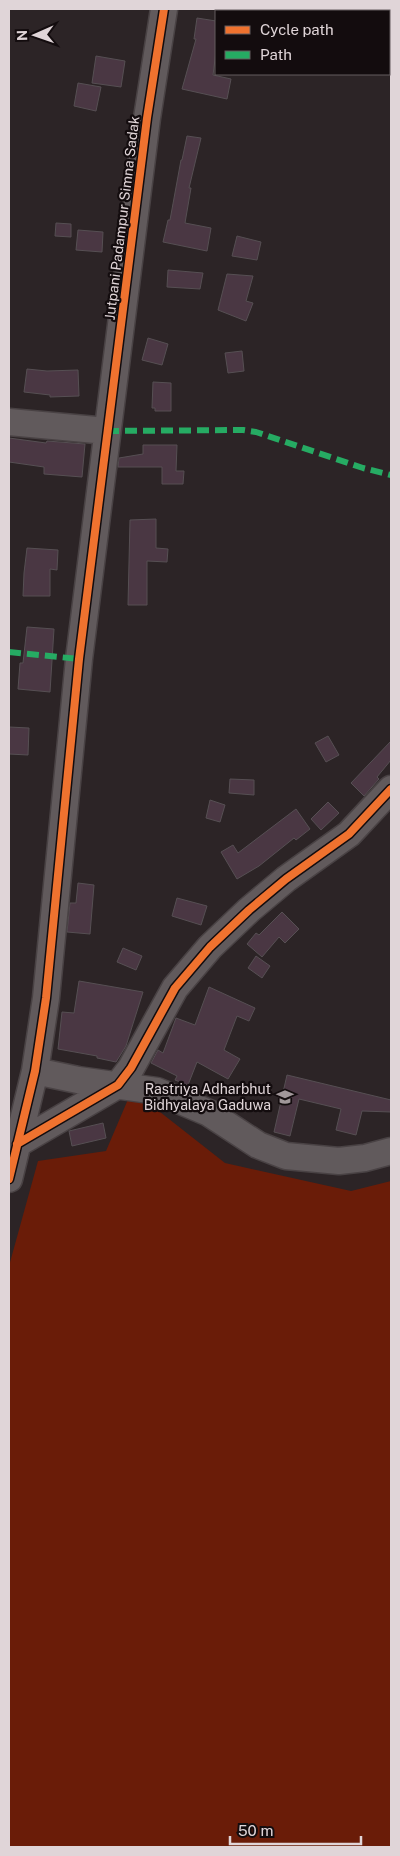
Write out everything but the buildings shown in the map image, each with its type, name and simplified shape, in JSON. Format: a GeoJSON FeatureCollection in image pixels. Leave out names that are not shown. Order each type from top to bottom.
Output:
{"type":"FeatureCollection","features":[{"type":"Feature","properties":{"kind":"street","name":"Jutpani Padampur Simna Sadak"},"geometry":{"type":"LineString","coordinates":[[9,1179],[35,1071],[46,998],[79,659],[147,118],[164,9]]}},
{"type":"Feature","properties":{"kind":"street"},"geometry":{"type":"LineString","coordinates":[[9,422],[108,431]]}},
{"type":"Feature","properties":{"kind":"street"},"geometry":{"type":"LineString","coordinates":[[17,1144],[118,1084],[131,1068],[176,988],[210,947],[249,910],[286,879],[349,834],[391,789]]}},
{"type":"Feature","properties":{"kind":"street"},"geometry":{"type":"LineString","coordinates":[[35,1071],[78,1080],[118,1084],[157,1092],[210,1113],[258,1145],[286,1156],[339,1161],[365,1158],[391,1151]]}},
{"type":"Feature","properties":{"kind":"shaded area"},"geometry":{"type":"Polygon","coordinates":[[[132,1090],[225,1163],[351,1191],[391,1181],[391,1847],[9,1847],[9,1266],[38,1161],[106,1151],[132,1090]]]}},
{"type":"Feature","properties":{"kind":"marked path"},"geometry":{"type":"LineString","coordinates":[[107,431],[243,430],[256,432],[363,468],[391,475]]}},
{"type":"Feature","properties":{"kind":"marked path"},"geometry":{"type":"LineString","coordinates":[[9,652],[79,659]]}},
{"type":"Feature","properties":{"kind":"cycle path"},"geometry":{"type":"LineString","coordinates":[[9,1179],[35,1071],[46,998],[79,659],[147,118],[164,9]]}},
{"type":"Feature","properties":{"kind":"cycle path"},"geometry":{"type":"LineString","coordinates":[[17,1144],[118,1085],[131,1068],[175,988],[210,947],[249,910],[286,879],[349,834],[391,789]]}},
{"type":"Feature","properties":{"kind":"place","name":"Rastriya Adharbhut Bidhyalaya Gaduwa"},"geometry":{"type":"Point","coordinates":[285,1097]}}]}
